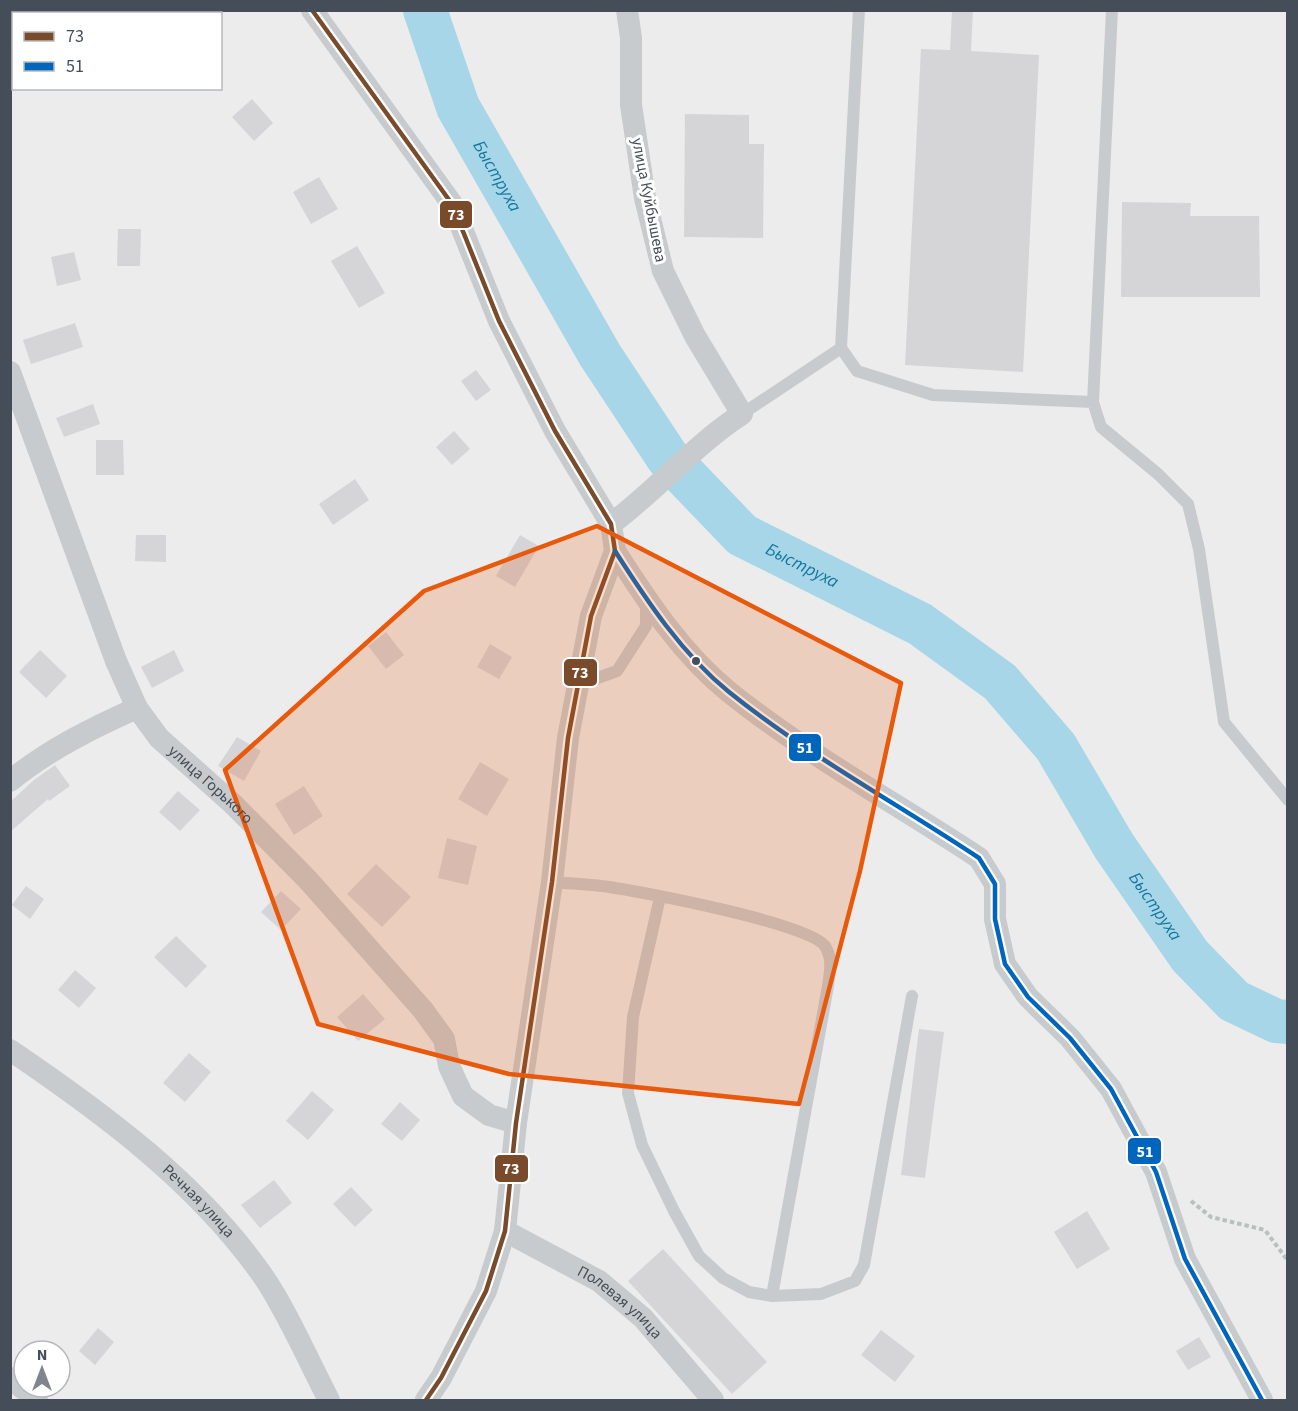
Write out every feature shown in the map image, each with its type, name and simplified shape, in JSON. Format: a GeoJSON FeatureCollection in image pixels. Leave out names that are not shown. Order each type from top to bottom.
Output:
{"type":"FeatureCollection","features":[{"type":"Feature","properties":{"kind":"street"},"geometry":{"type":"LineString","coordinates":[[312,10],[452,204],[499,321],[555,431],[611,524],[615,551],[646,600],[680,642],[728,691],[803,744],[979,858],[995,884],[995,919],[1005,964],[1028,996],[1070,1038],[1111,1089],[1156,1172],[1185,1259],[1262,1401]]}},
{"type":"Feature","properties":{"kind":"street","name":"улица Куйбышева"},"geometry":{"type":"LineString","coordinates":[[627,10],[631,38],[631,105],[645,198],[663,271],[695,336],[742,414]]}},
{"type":"Feature","properties":{"kind":"street","name":"улица Горького"},"geometry":{"type":"LineString","coordinates":[[10,372],[116,661],[137,708],[159,738],[233,804],[308,880],[423,1010],[444,1038],[449,1066],[463,1096],[489,1115],[516,1123]]}},
{"type":"Feature","properties":{"kind":"street"},"geometry":{"type":"LineString","coordinates":[[611,524],[639,504],[719,429],[742,414]]}},
{"type":"Feature","properties":{"kind":"street"},"geometry":{"type":"LineString","coordinates":[[426,1401],[441,1378],[486,1291],[505,1232],[516,1123],[552,882],[568,738],[591,616],[615,551]]}},
{"type":"Feature","properties":{"kind":"street"},"geometry":{"type":"LineString","coordinates":[[10,781],[28,766],[87,730],[137,708]]}},
{"type":"Feature","properties":{"kind":"street","name":"Речная улица"},"geometry":{"type":"LineString","coordinates":[[10,1050],[74,1093],[171,1173],[232,1236],[264,1278],[329,1401]]}},
{"type":"Feature","properties":{"kind":"street","name":"Полевая улица"},"geometry":{"type":"LineString","coordinates":[[505,1232],[599,1281],[643,1318],[713,1401]]}},
{"type":"Feature","properties":{"kind":"street"},"geometry":{"type":"LineString","coordinates":[[10,1378],[37,1401]]}},
{"type":"Feature","properties":{"kind":"lane"},"geometry":{"type":"LineString","coordinates":[[859,10],[842,348],[857,371],[933,394],[1093,402]]}},
{"type":"Feature","properties":{"kind":"lane"},"geometry":{"type":"LineString","coordinates":[[1112,10],[1093,402],[1101,427],[1158,474],[1188,504],[1199,549],[1224,722],[1287,800]]}},
{"type":"Feature","properties":{"kind":"lane"},"geometry":{"type":"LineString","coordinates":[[742,414],[842,348]]}},
{"type":"Feature","properties":{"kind":"lane"},"geometry":{"type":"LineString","coordinates":[[578,685],[617,671],[646,626],[646,600]]}},
{"type":"Feature","properties":{"kind":"lane"},"geometry":{"type":"LineString","coordinates":[[552,882],[615,888],[660,897],[797,930],[824,944],[831,959],[772,1296]]}},
{"type":"Feature","properties":{"kind":"lane"},"geometry":{"type":"LineString","coordinates":[[660,897],[633,1017],[628,1093],[642,1145],[699,1256],[723,1278],[749,1292],[772,1296],[821,1294],[855,1281],[864,1265],[912,996]]}},
{"type":"Feature","properties":{"kind":"path"},"geometry":{"type":"LineString","coordinates":[[1156,1172],[1211,1217],[1265,1230],[1287,1261]]}},
{"type":"Feature","properties":{"kind":"highlighted area"},"geometry":{"type":"Polygon","coordinates":[[[597,526],[901,683],[860,871],[799,1104],[509,1074],[318,1024],[225,770],[424,591],[597,526]]]}},
{"type":"Feature","properties":{"kind":"building"},"geometry":{"type":"Polygon","coordinates":[[[952,10],[973,10],[971,51],[1039,55],[1023,372],[905,365],[921,49],[950,50],[952,10]]]}},
{"type":"Feature","properties":{"kind":"building"},"geometry":{"type":"Polygon","coordinates":[[[252,99],[273,123],[254,141],[232,117],[252,99]]]}},
{"type":"Feature","properties":{"kind":"building"},"geometry":{"type":"Polygon","coordinates":[[[685,114],[749,115],[749,144],[764,144],[763,238],[684,237],[685,114]]]}},
{"type":"Feature","properties":{"kind":"building"},"geometry":{"type":"Polygon","coordinates":[[[319,177],[338,209],[311,224],[293,192],[319,177]]]}},
{"type":"Feature","properties":{"kind":"building"},"geometry":{"type":"Polygon","coordinates":[[[1122,202],[1191,203],[1190,216],[1259,216],[1260,297],[1121,297],[1122,202]]]}},
{"type":"Feature","properties":{"kind":"building"},"geometry":{"type":"Polygon","coordinates":[[[118,229],[141,229],[140,266],[117,266],[118,229]]]}},
{"type":"Feature","properties":{"kind":"building"},"geometry":{"type":"Polygon","coordinates":[[[357,246],[385,293],[359,308],[331,261],[357,246]]]}},
{"type":"Feature","properties":{"kind":"building"},"geometry":{"type":"Polygon","coordinates":[[[74,252],[81,280],[57,286],[51,257],[74,252]]]}},
{"type":"Feature","properties":{"kind":"building"},"geometry":{"type":"Polygon","coordinates":[[[75,323],[83,347],[31,364],[23,340],[75,323]]]}},
{"type":"Feature","properties":{"kind":"building"},"geometry":{"type":"Polygon","coordinates":[[[476,370],[491,390],[476,401],[461,381],[476,370]]]}},
{"type":"Feature","properties":{"kind":"building"},"geometry":{"type":"Polygon","coordinates":[[[93,404],[100,424],[64,437],[56,418],[93,404]]]}},
{"type":"Feature","properties":{"kind":"building"},"geometry":{"type":"Polygon","coordinates":[[[454,431],[470,449],[452,465],[436,447],[454,431]]]}},
{"type":"Feature","properties":{"kind":"building"},"geometry":{"type":"Polygon","coordinates":[[[96,440],[123,440],[124,475],[96,475],[96,440]]]}},
{"type":"Feature","properties":{"kind":"building"},"geometry":{"type":"Polygon","coordinates":[[[355,479],[369,500],[333,525],[319,504],[355,479]]]}},
{"type":"Feature","properties":{"kind":"building"},"geometry":{"type":"Polygon","coordinates":[[[136,535],[166,535],[166,562],[135,561],[136,535]]]}},
{"type":"Feature","properties":{"kind":"building"},"geometry":{"type":"Polygon","coordinates":[[[520,535],[539,546],[515,587],[496,576],[520,535]]]}},
{"type":"Feature","properties":{"kind":"building"},"geometry":{"type":"Polygon","coordinates":[[[386,632],[404,655],[386,669],[368,646],[386,632]]]}},
{"type":"Feature","properties":{"kind":"building"},"geometry":{"type":"Polygon","coordinates":[[[490,644],[512,657],[499,679],[477,667],[490,644]]]}},
{"type":"Feature","properties":{"kind":"building"},"geometry":{"type":"Polygon","coordinates":[[[40,650],[67,676],[46,698],[19,672],[40,650]]]}},
{"type":"Feature","properties":{"kind":"building"},"geometry":{"type":"Polygon","coordinates":[[[174,650],[184,671],[152,688],[141,667],[174,650]]]}},
{"type":"Feature","properties":{"kind":"building"},"geometry":{"type":"Polygon","coordinates":[[[237,737],[261,751],[244,781],[218,766],[237,737]]]}},
{"type":"Feature","properties":{"kind":"building"},"geometry":{"type":"Polygon","coordinates":[[[480,762],[509,779],[487,816],[458,799],[480,762]]]}},
{"type":"Feature","properties":{"kind":"building"},"geometry":{"type":"Polygon","coordinates":[[[55,765],[70,786],[49,801],[48,799],[10,832],[10,802],[55,765]]]}},
{"type":"Feature","properties":{"kind":"building"},"geometry":{"type":"Polygon","coordinates":[[[304,786],[323,816],[294,835],[275,804],[304,786]]]}},
{"type":"Feature","properties":{"kind":"building"},"geometry":{"type":"Polygon","coordinates":[[[178,791],[200,810],[180,831],[159,812],[178,791]]]}},
{"type":"Feature","properties":{"kind":"building"},"geometry":{"type":"Polygon","coordinates":[[[447,838],[477,846],[468,885],[438,878],[447,838]]]}},
{"type":"Feature","properties":{"kind":"building"},"geometry":{"type":"Polygon","coordinates":[[[376,864],[411,897],[382,927],[347,894],[376,864]]]}},
{"type":"Feature","properties":{"kind":"building"},"geometry":{"type":"Polygon","coordinates":[[[26,886],[44,899],[30,919],[12,905],[26,886]]]}},
{"type":"Feature","properties":{"kind":"building"},"geometry":{"type":"Polygon","coordinates":[[[281,891],[301,909],[281,930],[261,912],[281,891]]]}},
{"type":"Feature","properties":{"kind":"building"},"geometry":{"type":"Polygon","coordinates":[[[176,936],[207,966],[186,988],[154,957],[176,936]]]}},
{"type":"Feature","properties":{"kind":"building"},"geometry":{"type":"Polygon","coordinates":[[[75,970],[96,988],[79,1008],[58,990],[75,970]]]}},
{"type":"Feature","properties":{"kind":"building"},"geometry":{"type":"Polygon","coordinates":[[[363,994],[385,1019],[358,1041],[337,1017],[363,994]]]}},
{"type":"Feature","properties":{"kind":"building"},"geometry":{"type":"Polygon","coordinates":[[[919,1029],[944,1032],[925,1178],[901,1175],[919,1029]]]}},
{"type":"Feature","properties":{"kind":"building"},"geometry":{"type":"Polygon","coordinates":[[[189,1053],[211,1072],[185,1102],[163,1083],[189,1053]]]}},
{"type":"Feature","properties":{"kind":"building"},"geometry":{"type":"Polygon","coordinates":[[[312,1091],[334,1110],[308,1140],[286,1121],[312,1091]]]}},
{"type":"Feature","properties":{"kind":"building"},"geometry":{"type":"Polygon","coordinates":[[[400,1102],[420,1120],[402,1141],[381,1124],[400,1102]]]}},
{"type":"Feature","properties":{"kind":"building"},"geometry":{"type":"Polygon","coordinates":[[[274,1180],[292,1203],[260,1228],[241,1205],[274,1180]]]}},
{"type":"Feature","properties":{"kind":"building"},"geometry":{"type":"Polygon","coordinates":[[[351,1187],[373,1210],[355,1227],[333,1204],[351,1187]]]}},
{"type":"Feature","properties":{"kind":"building"},"geometry":{"type":"Polygon","coordinates":[[[1087,1211],[1110,1249],[1077,1269],[1054,1232],[1087,1211]]]}},
{"type":"Feature","properties":{"kind":"building"},"geometry":{"type":"Polygon","coordinates":[[[663,1249],[767,1362],[732,1394],[628,1281],[663,1249]]]}},
{"type":"Feature","properties":{"kind":"building"},"geometry":{"type":"Polygon","coordinates":[[[98,1328],[114,1342],[95,1365],[79,1351],[98,1328]]]}},
{"type":"Feature","properties":{"kind":"building"},"geometry":{"type":"Polygon","coordinates":[[[881,1330],[915,1356],[895,1382],[861,1355],[881,1330]]]}},
{"type":"Feature","properties":{"kind":"building"},"geometry":{"type":"Polygon","coordinates":[[[1199,1337],[1211,1357],[1188,1370],[1176,1351],[1199,1337]]]}},
{"type":"Feature","properties":{"kind":"waterway","name":"Быструха"},"geometry":{"type":"LineString","coordinates":[[425,10],[458,107],[600,355],[668,458],[742,535],[920,624],[1000,682],[1056,747],[1114,846],[1190,956],[1234,1001],[1276,1021],[1288,1022]]}},
{"type":"Feature","properties":{"kind":"transit line","name":"73"},"geometry":{"type":"LineString","coordinates":[[312,10],[452,204],[499,321],[555,431],[611,524],[615,551],[591,616],[568,738],[552,882],[516,1123],[505,1231],[486,1291],[441,1378],[426,1400]]}},
{"type":"Feature","properties":{"kind":"transit line","name":"51"},"geometry":{"type":"LineString","coordinates":[[615,551],[666,626],[696,661],[729,692],[758,715],[820,757],[979,858],[995,884],[995,919],[1005,964],[1028,997],[1070,1038],[1111,1089],[1156,1172],[1185,1259],[1262,1400]]}}]}
